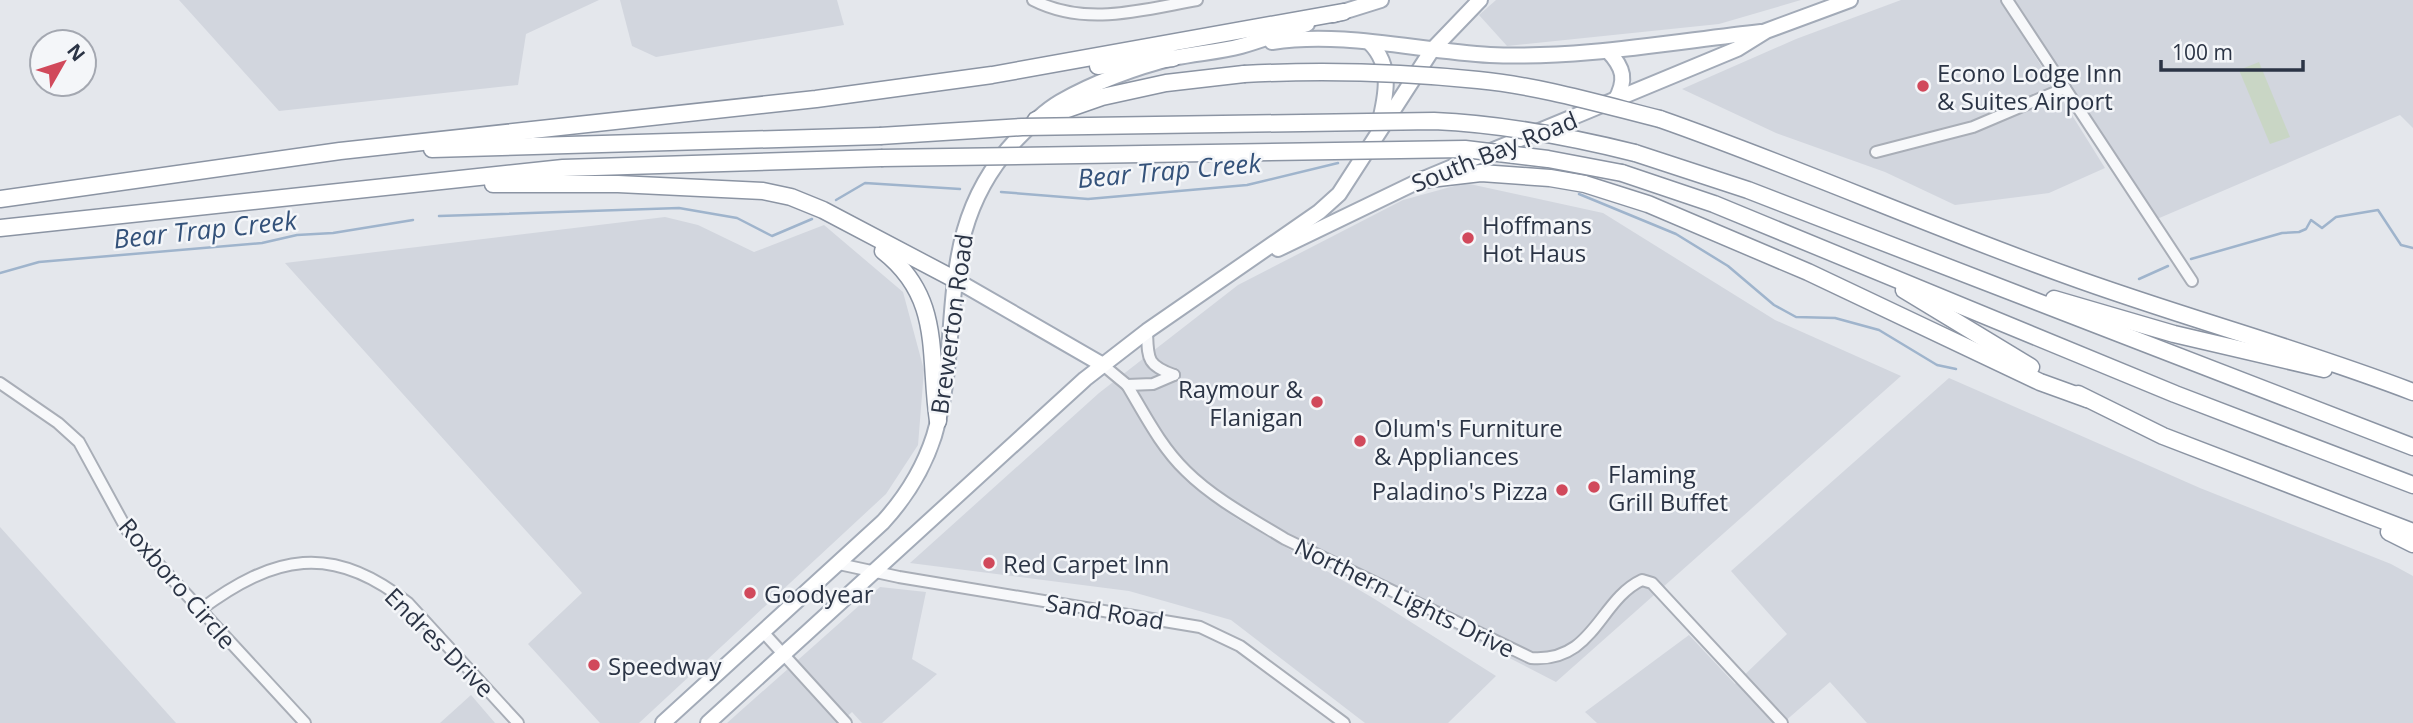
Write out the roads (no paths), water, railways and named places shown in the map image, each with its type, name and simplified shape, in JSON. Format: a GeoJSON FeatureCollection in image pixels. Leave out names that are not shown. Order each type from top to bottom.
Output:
{"type":"FeatureCollection","features":[{"type":"Feature","properties":{"kind":"highway"},"geometry":{"type":"LineString","coordinates":[[992,75],[1344,6]]}},
{"type":"Feature","properties":{"kind":"highway"},"geometry":{"type":"LineString","coordinates":[[0,199],[341,151],[816,99],[992,75],[1172,58]]}},
{"type":"Feature","properties":{"kind":"highway"},"geometry":{"type":"LineString","coordinates":[[1036,120],[1102,97],[1166,83],[1244,74],[1319,71],[1479,80],[1547,91],[1660,119],[1751,150],[2063,274],[2332,361],[2413,395]]}},
{"type":"Feature","properties":{"kind":"highway"},"geometry":{"type":"LineString","coordinates":[[341,151],[880,136],[1022,127],[1434,121],[1485,123],[1556,133],[1634,153],[1748,190],[2413,447]]}},
{"type":"Feature","properties":{"kind":"highway"},"geometry":{"type":"LineString","coordinates":[[0,228],[563,168],[881,158],[1465,149],[1548,159],[1622,173],[1714,204],[2175,394],[2413,485]]}},
{"type":"Feature","properties":{"kind":"highway"},"geometry":{"type":"LineString","coordinates":[[1421,180],[1480,173],[1550,178],[1585,184],[1648,204],[1808,272],[2040,382],[2087,399]]}},
{"type":"Feature","properties":{"kind":"highway"},"geometry":{"type":"LineString","coordinates":[[407,185],[618,184],[763,191],[791,197],[954,279]]}},
{"type":"Feature","properties":{"kind":"highway"},"geometry":{"type":"LineString","coordinates":[[851,225],[899,263],[915,284],[931,328],[937,421]]}},
{"type":"Feature","properties":{"kind":"highway"},"geometry":{"type":"LineString","coordinates":[[1860,264],[2087,399],[2163,436],[2413,532]]}},
{"type":"Feature","properties":{"kind":"highway"},"geometry":{"type":"LineString","coordinates":[[1956,271],[2174,334],[2348,375],[2413,395]]}},
{"type":"Feature","properties":{"kind":"highway"},"geometry":{"type":"LineString","coordinates":[[2318,495],[2413,544]]}},
{"type":"Feature","properties":{"kind":"main road","name":"Brewerton Road"},"geometry":{"type":"LineString","coordinates":[[663,723],[883,522],[909,487],[927,454],[937,421],[961,235],[975,199],[992,169],[1036,120],[1058,103],[1095,86],[1172,58],[1240,47],[1344,6],[1381,0]]}},
{"type":"Feature","properties":{"kind":"main road"},"geometry":{"type":"LineString","coordinates":[[708,723],[1103,365],[1224,276],[1319,212],[1339,194],[1432,50],[1480,0]]}},
{"type":"Feature","properties":{"kind":"main road","name":"South Bay Road"},"geometry":{"type":"LineString","coordinates":[[1224,276],[1421,180],[1737,49],[1766,31],[1850,0]]}},
{"type":"Feature","properties":{"kind":"main road","name":"South Bay Road"},"geometry":{"type":"LineString","coordinates":[[1240,47],[1284,40],[1370,43],[1432,50],[1526,55],[1608,51],[1766,31]]}},
{"type":"Feature","properties":{"kind":"main road"},"geometry":{"type":"LineString","coordinates":[[1370,43],[1378,51],[1385,68],[1387,86],[1377,136]]}},
{"type":"Feature","properties":{"kind":"main road"},"geometry":{"type":"LineString","coordinates":[[1608,51],[1620,66],[1624,78],[1615,101]]}},
{"type":"Feature","properties":{"kind":"main road"},"geometry":{"type":"LineString","coordinates":[[954,279],[1103,365]]}},
{"type":"Feature","properties":{"kind":"street"},"geometry":{"type":"LineString","coordinates":[[1032,0],[1054,11],[1105,16],[1197,0]]}},
{"type":"Feature","properties":{"kind":"street"},"geometry":{"type":"LineString","coordinates":[[2007,0],[2192,281]]}},
{"type":"Feature","properties":{"kind":"street"},"geometry":{"type":"LineString","coordinates":[[1875,152],[1973,127],[2065,88]]}},
{"type":"Feature","properties":{"kind":"street"},"geometry":{"type":"LineString","coordinates":[[1103,365],[1127,385],[1153,384],[1174,375],[1158,369],[1150,361],[1147,331]]}},
{"type":"Feature","properties":{"kind":"street","name":"Roxboro Circle"},"geometry":{"type":"LineString","coordinates":[[0,383],[58,423],[79,442],[127,530],[304,723]]}},
{"type":"Feature","properties":{"kind":"street","name":"Northern Lights Drive"},"geometry":{"type":"LineString","coordinates":[[1127,385],[1165,447],[1184,469],[1254,520],[1285,539],[1531,658],[1555,657],[1566,653],[1600,623],[1629,587],[1642,580],[1652,583],[1782,723]]}},
{"type":"Feature","properties":{"kind":"street","name":"Endres Drive"},"geometry":{"type":"LineString","coordinates":[[200,610],[249,576],[270,568],[299,563],[352,569],[387,587],[408,603],[518,723]]}},
{"type":"Feature","properties":{"kind":"street","name":"Sand Road"},"geometry":{"type":"LineString","coordinates":[[839,564],[1199,627],[1240,646],[1344,723]]}},
{"type":"Feature","properties":{"kind":"street"},"geometry":{"type":"LineString","coordinates":[[764,633],[846,723]]}},
{"type":"Feature","properties":{"kind":"waterway","name":"Bear Trap Creek"},"geometry":{"type":"LineString","coordinates":[[1001,192],[1088,199],[1247,185],[1338,163]]}},
{"type":"Feature","properties":{"kind":"waterway","name":"Bear Trap Creek"},"geometry":{"type":"LineString","coordinates":[[836,200],[865,183],[960,189]]}},
{"type":"Feature","properties":{"kind":"waterway","name":"Bear Trap Creek"},"geometry":{"type":"LineString","coordinates":[[1579,194],[1676,234],[1728,266],[1774,305],[1796,317],[1835,318],[1879,330],[1937,365],[1956,369]]}},
{"type":"Feature","properties":{"kind":"waterway","name":"Bear Trap Creek"},"geometry":{"type":"LineString","coordinates":[[439,216],[679,208],[737,218],[772,236],[812,219]]}},
{"type":"Feature","properties":{"kind":"waterway","name":"Bear Trap Creek"},"geometry":{"type":"LineString","coordinates":[[2191,259],[2282,233],[2299,232],[2306,229],[2311,220],[2322,228],[2336,217],[2378,210],[2401,245],[2413,248]]}},
{"type":"Feature","properties":{"kind":"waterway","name":"Bear Trap Creek"},"geometry":{"type":"LineString","coordinates":[[0,273],[39,262],[262,243],[297,235],[333,233],[413,220]]}},
{"type":"Feature","properties":{"kind":"waterway","name":"Bear Trap Creek"},"geometry":{"type":"LineString","coordinates":[[2139,279],[2168,266]]}},
{"type":"Feature","properties":{"kind":"place","name":"Econo Lodge Inn & Suites Airport"},"geometry":{"type":"Point","coordinates":[1923,86]}},
{"type":"Feature","properties":{"kind":"place","name":"Hoffmans Hot Haus"},"geometry":{"type":"Point","coordinates":[1468,238]}},
{"type":"Feature","properties":{"kind":"place","name":"Raymour & Flanigan"},"geometry":{"type":"Point","coordinates":[1317,402]}},
{"type":"Feature","properties":{"kind":"place","name":"Olum's Furniture & Appliances"},"geometry":{"type":"Point","coordinates":[1360,441]}},
{"type":"Feature","properties":{"kind":"place","name":"Flaming Grill Buffet"},"geometry":{"type":"Point","coordinates":[1594,487]}},
{"type":"Feature","properties":{"kind":"place","name":"Paladino's Pizza"},"geometry":{"type":"Point","coordinates":[1562,490]}},
{"type":"Feature","properties":{"kind":"place","name":"Red Carpet Inn"},"geometry":{"type":"Point","coordinates":[989,563]}},
{"type":"Feature","properties":{"kind":"place","name":"Goodyear"},"geometry":{"type":"Point","coordinates":[750,593]}},
{"type":"Feature","properties":{"kind":"place","name":"Speedway"},"geometry":{"type":"Point","coordinates":[594,665]}}]}
